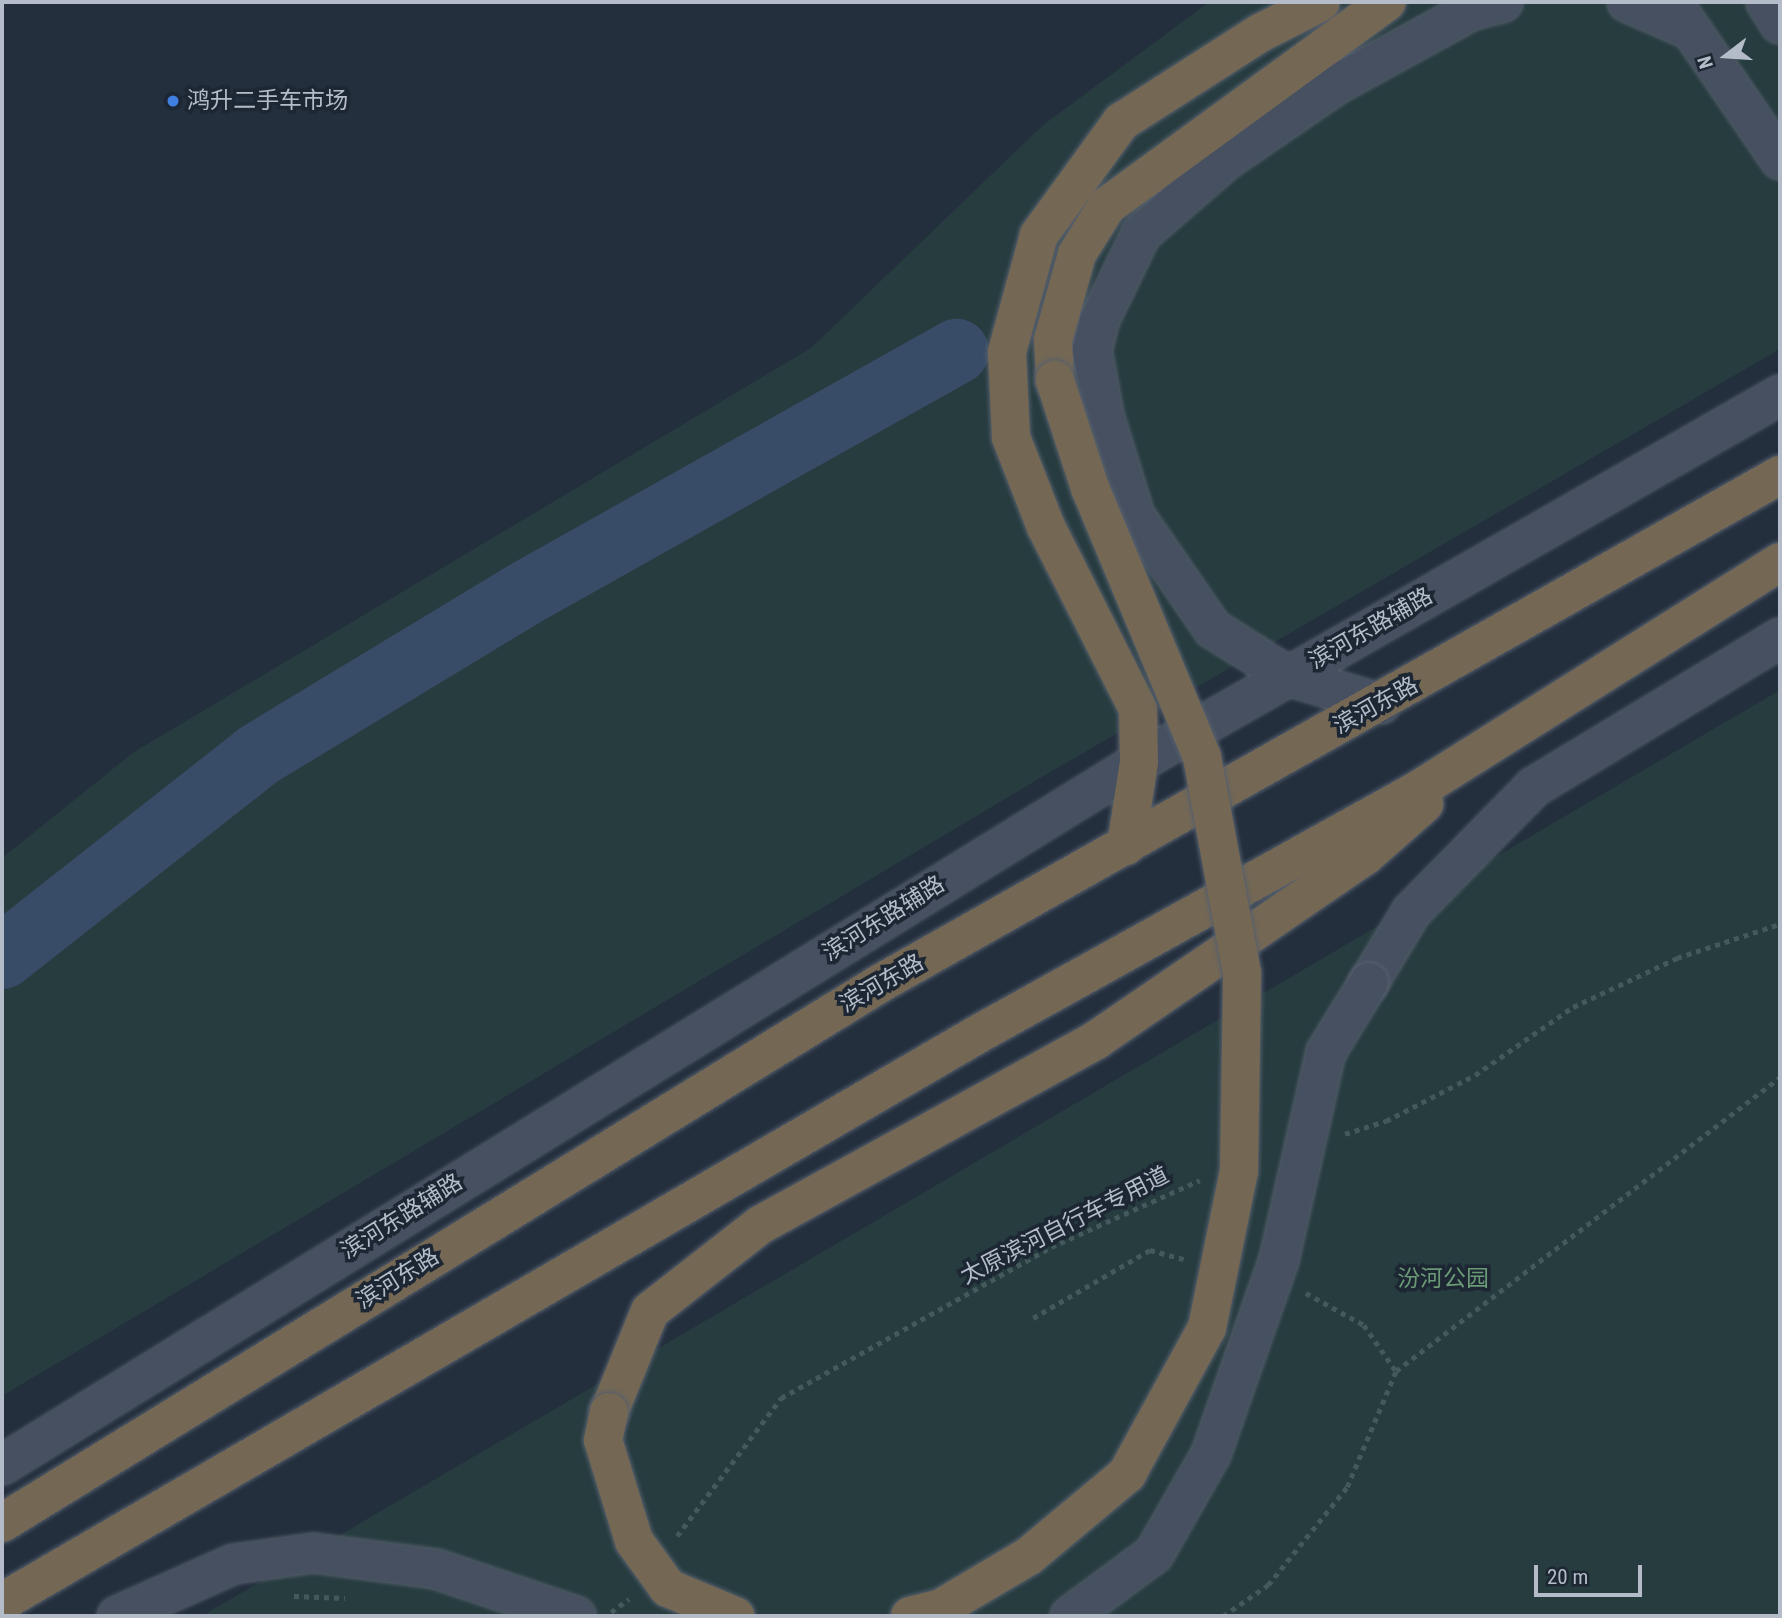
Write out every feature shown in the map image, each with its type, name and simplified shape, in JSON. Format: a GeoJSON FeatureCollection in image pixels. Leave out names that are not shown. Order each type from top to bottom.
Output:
{"type":"FeatureCollection","features":[{"type":"Feature","properties":{"kind":"highway"},"geometry":{"type":"LineString","coordinates":[[1126,846],[1139,762],[1138,709],[1046,527],[1011,437],[1007,352],[1039,235],[1121,122],[1260,33],[1321,2]]}},
{"type":"Feature","properties":{"kind":"highway"},"geometry":{"type":"LineString","coordinates":[[910,1616],[942,1608],[1029,1556],[1127,1474],[1207,1328],[1239,1171],[1242,973],[1202,757],[1090,488],[1055,380],[1053,340],[1077,254],[1107,206],[1387,2]]}},
{"type":"Feature","properties":{"kind":"highway","name":"滨河东路"},"geometry":{"type":"LineString","coordinates":[[8,1517],[879,984],[1381,704],[1780,475]]}},
{"type":"Feature","properties":{"kind":"highway"},"geometry":{"type":"LineString","coordinates":[[2,1602],[1492,743],[1780,562]]}},
{"type":"Feature","properties":{"kind":"highway"},"geometry":{"type":"LineString","coordinates":[[735,1616],[668,1588],[634,1541],[603,1440],[609,1412],[650,1311],[760,1225],[1096,1040],[1365,856],[1492,743]]}},
{"type":"Feature","properties":{"kind":"main road"},"geometry":{"type":"LineString","coordinates":[[1381,704],[1288,676],[1213,629],[1135,516],[1092,350],[1099,321],[1141,234],[1226,160],[1338,84],[1472,10],[1503,2]]}},
{"type":"Feature","properties":{"kind":"main road"},"geometry":{"type":"LineString","coordinates":[[1627,2],[1682,16],[1780,160]]}},
{"type":"Feature","properties":{"kind":"main road"},"geometry":{"type":"LineString","coordinates":[[1766,2],[1780,24]]}},
{"type":"Feature","properties":{"kind":"main road","name":"滨河东路辅路"},"geometry":{"type":"LineString","coordinates":[[2,1465],[1139,762],[1780,395]]}},
{"type":"Feature","properties":{"kind":"main road"},"geometry":{"type":"LineString","coordinates":[[1070,1616],[1154,1554],[1212,1454],[1279,1260],[1326,1052],[1411,912],[1534,787],[1780,638]]}},
{"type":"Feature","properties":{"kind":"main road"},"geometry":{"type":"LineString","coordinates":[[117,1616],[234,1564],[352,1554],[436,1569],[576,1616]]}},
{"type":"Feature","properties":{"kind":"path"},"geometry":{"type":"LineString","coordinates":[[1332,1138],[1386,1121],[1475,1075],[1573,1007],[1677,958],[1780,924]]}},
{"type":"Feature","properties":{"kind":"path"},"geometry":{"type":"LineString","coordinates":[[1223,1616],[1269,1585],[1347,1487],[1396,1371],[1780,1077]]}},
{"type":"Feature","properties":{"kind":"path","name":"太原滨河自行车专用道"},"geometry":{"type":"LineString","coordinates":[[669,1546],[782,1398],[1051,1247],[1213,1176]]}},
{"type":"Feature","properties":{"kind":"path"},"geometry":{"type":"LineString","coordinates":[[606,1616],[637,1589]]}},
{"type":"Feature","properties":{"kind":"path"},"geometry":{"type":"LineString","coordinates":[[289,1596],[355,1598]]}},
{"type":"Feature","properties":{"kind":"green space"},"geometry":{"type":"Polygon","coordinates":[[[1209,2],[1780,2],[1780,349],[1047,774],[2,1396],[2,858],[134,752],[811,348],[1042,126],[1209,2]]]}},
{"type":"Feature","properties":{"kind":"green space","name":"汾河公园"},"geometry":{"type":"Polygon","coordinates":[[[1780,690],[1780,1616],[202,1616],[1780,690]]]}},
{"type":"Feature","properties":{"kind":"waterway"},"geometry":{"type":"LineString","coordinates":[[2,956],[257,755],[521,595],[956,351]]}},
{"type":"Feature","properties":{"kind":"place","name":"鸿升二手车市场"},"geometry":{"type":"Point","coordinates":[173,101]}}]}
